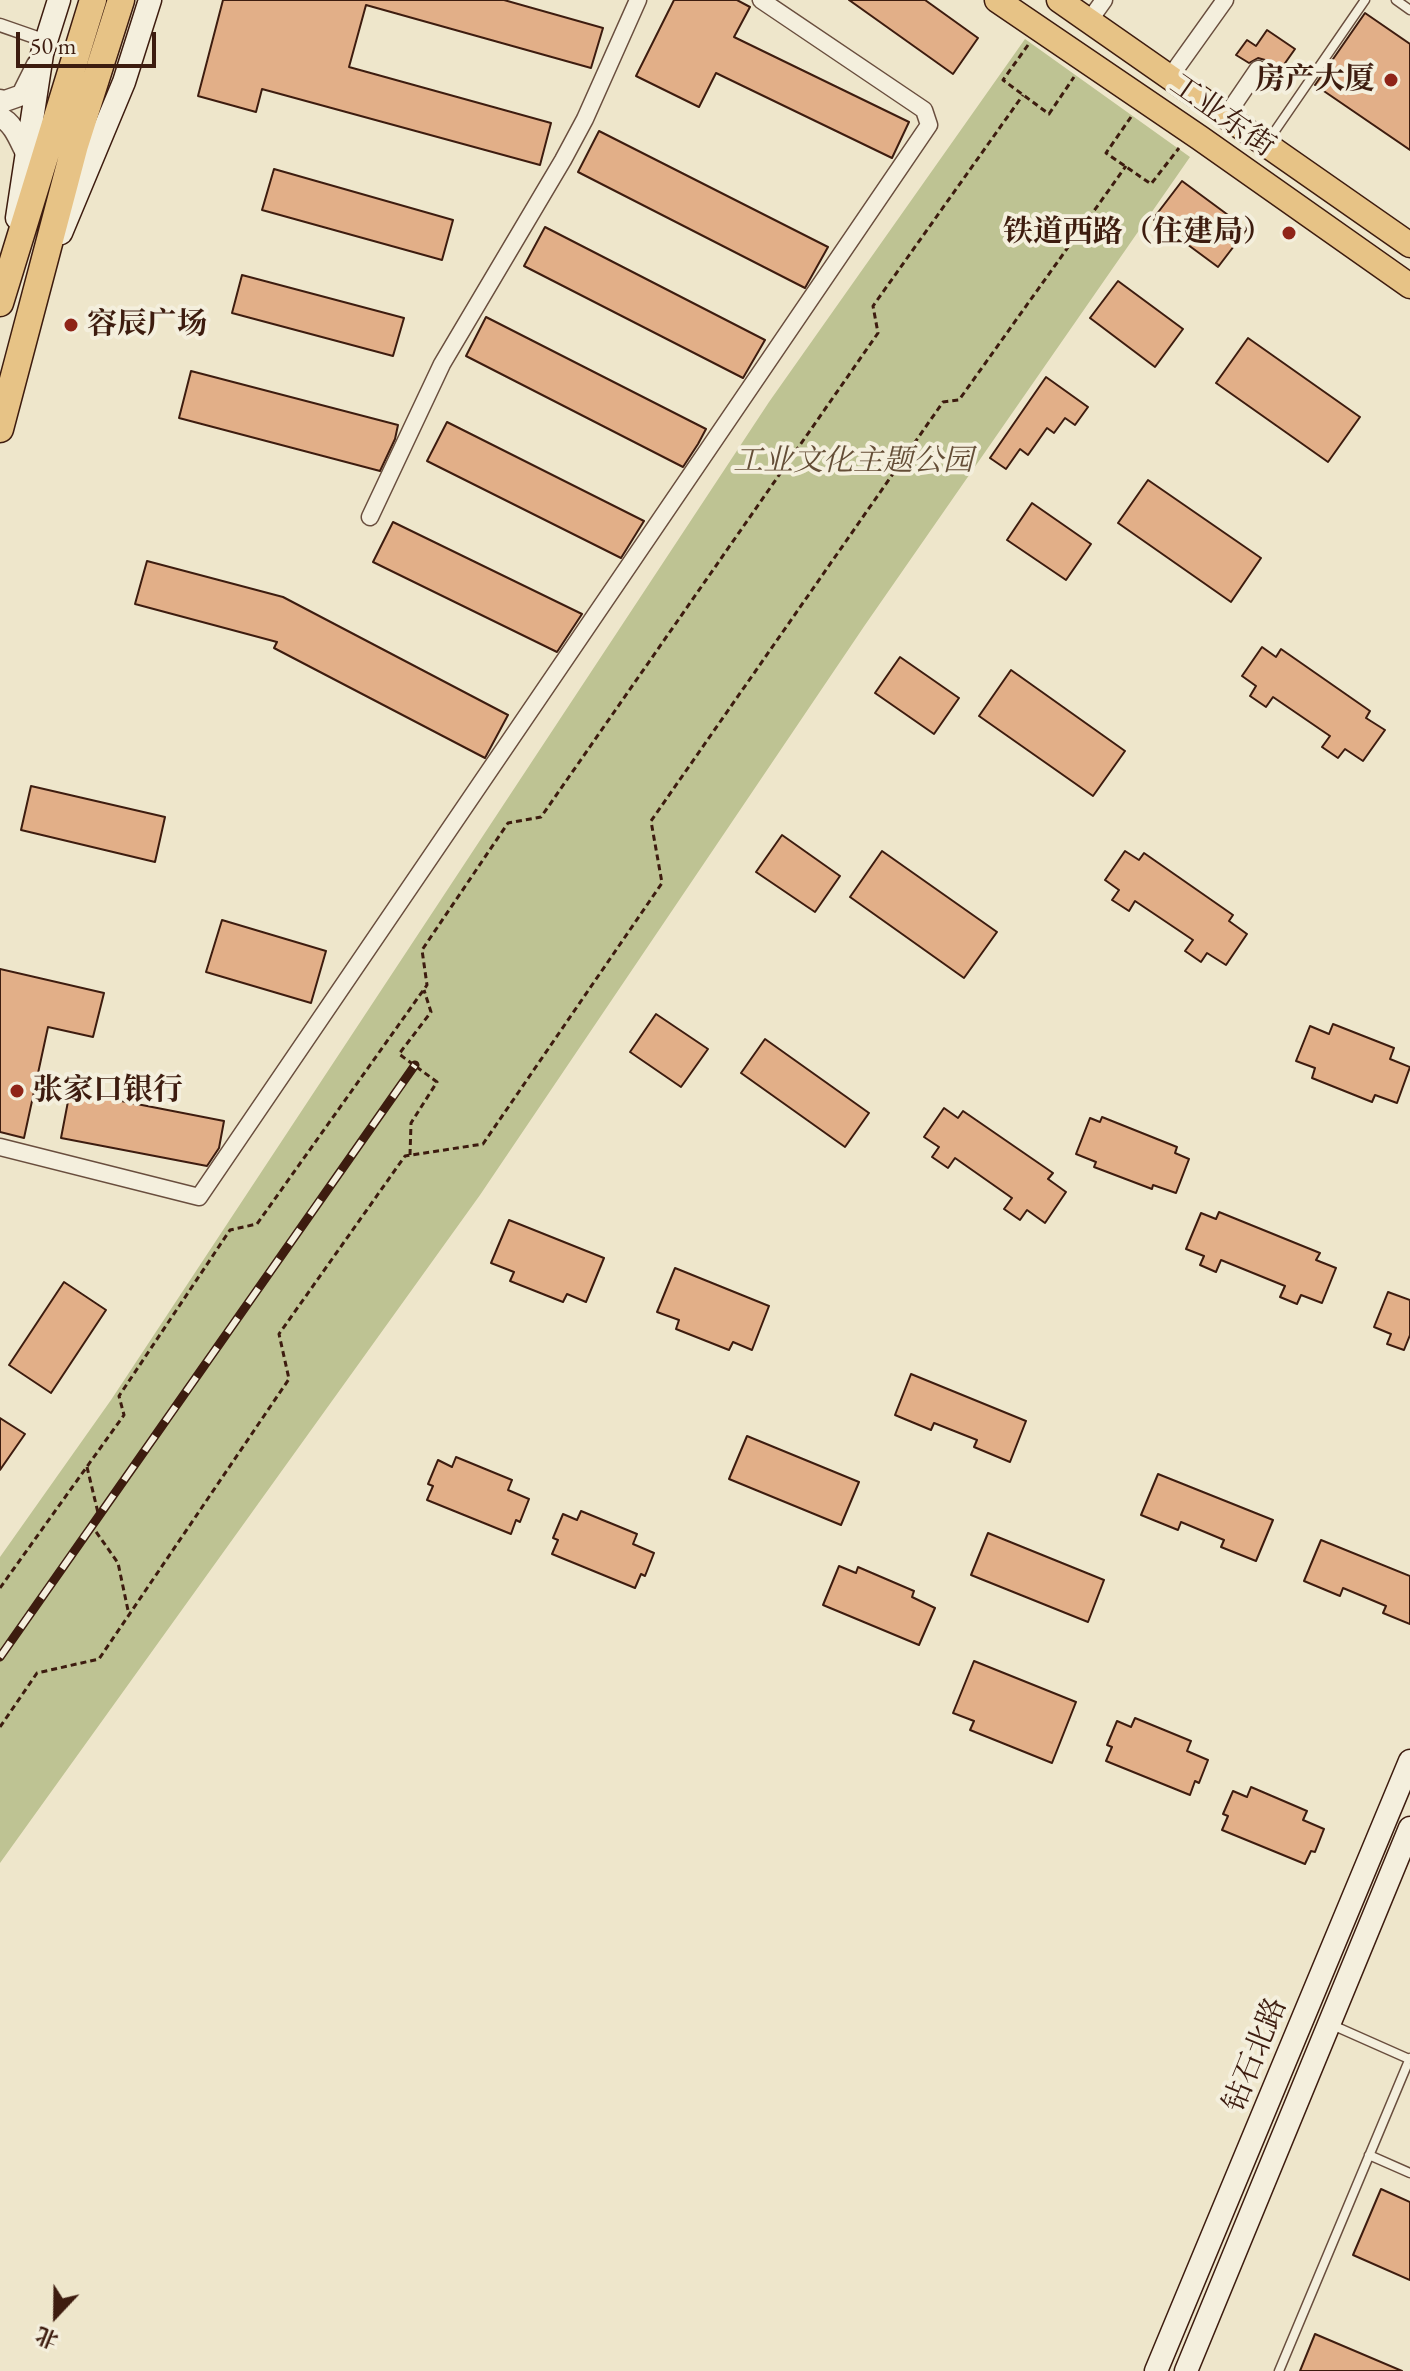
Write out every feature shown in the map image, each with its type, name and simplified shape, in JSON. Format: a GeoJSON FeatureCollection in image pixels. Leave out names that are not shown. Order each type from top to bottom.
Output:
{"type":"FeatureCollection","features":[{"type":"Feature","properties":{"kind":"highway"},"geometry":{"type":"LineString","coordinates":[[0,429],[75,145],[93,0]]}},
{"type":"Feature","properties":{"kind":"highway"},"geometry":{"type":"LineString","coordinates":[[4,291],[85,71],[121,0]]}},
{"type":"Feature","properties":{"kind":"main road"},"geometry":{"type":"LineString","coordinates":[[4,291],[44,48],[59,0]]}},
{"type":"Feature","properties":{"kind":"main road"},"geometry":{"type":"LineString","coordinates":[[38,290],[124,82],[150,0]]}},
{"type":"Feature","properties":{"kind":"main road","name":"工业东街"},"geometry":{"type":"LineString","coordinates":[[997,0],[1410,286]]}},
{"type":"Feature","properties":{"kind":"main road","name":"工业东街"},"geometry":{"type":"LineString","coordinates":[[1059,0],[1410,245]]}},
{"type":"Feature","properties":{"kind":"main road","name":"钻石北路"},"geometry":{"type":"LineString","coordinates":[[1156,2371],[1410,1761]]}},
{"type":"Feature","properties":{"kind":"main road","name":"钻石北路"},"geometry":{"type":"LineString","coordinates":[[1186,2371],[1410,1828]]}},
{"type":"Feature","properties":{"kind":"street"},"geometry":{"type":"LineString","coordinates":[[370,517],[442,364],[585,119],[638,0]]}},
{"type":"Feature","properties":{"kind":"street"},"geometry":{"type":"LineString","coordinates":[[0,1147],[199,1197],[929,125],[924,110],[761,0]]}},
{"type":"Feature","properties":{"kind":"street"},"geometry":{"type":"LineString","coordinates":[[1089,21],[1104,0]]}},
{"type":"Feature","properties":{"kind":"street"},"geometry":{"type":"LineString","coordinates":[[1170,77],[1225,0]]}},
{"type":"Feature","properties":{"kind":"street"},"geometry":{"type":"LineString","coordinates":[[0,25],[44,48],[22,95],[0,100]]}},
{"type":"Feature","properties":{"kind":"street"},"geometry":{"type":"LineString","coordinates":[[1226,116],[1258,69]]}},
{"type":"Feature","properties":{"kind":"street"},"geometry":{"type":"LineString","coordinates":[[0,117],[5,119],[27,155]]}},
{"type":"Feature","properties":{"kind":"lane"},"geometry":{"type":"LineString","coordinates":[[1266,144],[1365,0]]}},
{"type":"Feature","properties":{"kind":"lane"},"geometry":{"type":"LineString","coordinates":[[1396,0],[1410,10]]}},
{"type":"Feature","properties":{"kind":"lane"},"geometry":{"type":"LineString","coordinates":[[1279,2371],[1410,2059],[1328,2023]]}},
{"type":"Feature","properties":{"kind":"lane"},"geometry":{"type":"LineString","coordinates":[[1369,2155],[1410,2173]]}},
{"type":"Feature","properties":{"kind":"path"},"geometry":{"type":"LineString","coordinates":[[1039,29],[1003,80],[1049,114],[1086,61]]}},
{"type":"Feature","properties":{"kind":"path"},"geometry":{"type":"LineString","coordinates":[[0,1588],[124,1415],[119,1396],[230,1230],[257,1224],[424,990],[427,985],[422,950],[508,823],[541,817],[878,333],[873,306],[1023,95]]}},
{"type":"Feature","properties":{"kind":"path"},"geometry":{"type":"LineString","coordinates":[[1143,99],[1106,153],[1151,184],[1191,132]]}},
{"type":"Feature","properties":{"kind":"path"},"geometry":{"type":"LineString","coordinates":[[0,1727],[37,1673],[99,1659],[289,1379],[279,1334],[405,1156],[483,1144],[662,883],[651,821],[943,402],[959,400],[1126,166]]}},
{"type":"Feature","properties":{"kind":"path"},"geometry":{"type":"LineString","coordinates":[[410,1155],[411,1123],[437,1082],[399,1054],[431,1012],[424,990]]}},
{"type":"Feature","properties":{"kind":"path"},"geometry":{"type":"LineString","coordinates":[[87,1467],[99,1517],[92,1526],[118,1563],[129,1615]]}},
{"type":"Feature","properties":{"kind":"green space","name":"工业文化主题公园"},"geometry":{"type":"Polygon","coordinates":[[[1025,39],[1190,157],[865,625],[480,1195],[0,1863],[0,1557],[111,1400],[769,402],[1025,39]]]}},
{"type":"Feature","properties":{"kind":"building"},"geometry":{"type":"Polygon","coordinates":[[[223,0],[504,0],[603,28],[591,68],[366,5],[349,67],[551,123],[540,165],[262,89],[256,112],[198,96],[223,0]]]}},
{"type":"Feature","properties":{"kind":"building"},"geometry":{"type":"Polygon","coordinates":[[[674,0],[737,0],[750,7],[734,37],[909,122],[892,158],[716,73],[699,107],[636,76],[674,0]]]}},
{"type":"Feature","properties":{"kind":"building"},"geometry":{"type":"Polygon","coordinates":[[[849,0],[925,0],[978,38],[953,74],[849,0]]]}},
{"type":"Feature","properties":{"kind":"building"},"geometry":{"type":"Polygon","coordinates":[[[1365,13],[1410,44],[1410,150],[1315,85],[1365,13]]]}},
{"type":"Feature","properties":{"kind":"building"},"geometry":{"type":"Polygon","coordinates":[[[1267,30],[1295,49],[1283,66],[1290,71],[1280,85],[1267,76],[1269,69],[1265,60],[1258,58],[1249,63],[1236,55],[1247,40],[1256,46],[1267,30]]]}},
{"type":"Feature","properties":{"kind":"building"},"geometry":{"type":"Polygon","coordinates":[[[599,131],[828,247],[805,288],[578,172],[599,131]]]}},
{"type":"Feature","properties":{"kind":"building"},"geometry":{"type":"Polygon","coordinates":[[[274,169],[453,220],[442,260],[262,210],[274,169]]]}},
{"type":"Feature","properties":{"kind":"building"},"geometry":{"type":"Polygon","coordinates":[[[1182,181],[1247,229],[1218,267],[1153,219],[1182,181]]]}},
{"type":"Feature","properties":{"kind":"building"},"geometry":{"type":"Polygon","coordinates":[[[545,227],[765,340],[743,378],[524,266],[545,227]]]}},
{"type":"Feature","properties":{"kind":"building"},"geometry":{"type":"Polygon","coordinates":[[[242,275],[404,318],[393,356],[232,313],[242,275]]]}},
{"type":"Feature","properties":{"kind":"building"},"geometry":{"type":"Polygon","coordinates":[[[1118,281],[1183,329],[1155,367],[1090,318],[1118,281]]]}},
{"type":"Feature","properties":{"kind":"building"},"geometry":{"type":"Polygon","coordinates":[[[486,317],[706,429],[683,467],[466,356],[486,317]]]}},
{"type":"Feature","properties":{"kind":"building"},"geometry":{"type":"Polygon","coordinates":[[[1248,338],[1360,417],[1328,462],[1216,383],[1248,338]]]}},
{"type":"Feature","properties":{"kind":"building"},"geometry":{"type":"Polygon","coordinates":[[[191,371],[398,425],[395,439],[380,471],[179,418],[191,371]]]}},
{"type":"Feature","properties":{"kind":"building"},"geometry":{"type":"Polygon","coordinates":[[[1046,377],[1088,407],[1075,425],[1065,418],[1054,433],[1047,428],[1028,455],[1020,449],[1006,469],[990,458],[1046,377]]]}},
{"type":"Feature","properties":{"kind":"building"},"geometry":{"type":"Polygon","coordinates":[[[447,422],[644,521],[621,558],[427,461],[447,422]]]}},
{"type":"Feature","properties":{"kind":"building"},"geometry":{"type":"Polygon","coordinates":[[[1148,480],[1261,558],[1231,602],[1118,523],[1148,480]]]}},
{"type":"Feature","properties":{"kind":"building"},"geometry":{"type":"Polygon","coordinates":[[[1032,503],[1091,544],[1066,580],[1007,540],[1032,503]]]}},
{"type":"Feature","properties":{"kind":"building"},"geometry":{"type":"Polygon","coordinates":[[[393,522],[582,614],[557,652],[373,562],[393,522]]]}},
{"type":"Feature","properties":{"kind":"building"},"geometry":{"type":"Polygon","coordinates":[[[147,561],[283,597],[508,715],[485,758],[274,648],[277,642],[135,604],[147,561]]]}},
{"type":"Feature","properties":{"kind":"building"},"geometry":{"type":"Polygon","coordinates":[[[1262,647],[1276,657],[1281,649],[1370,711],[1366,718],[1385,730],[1363,761],[1345,749],[1338,758],[1322,747],[1330,736],[1273,697],[1266,707],[1250,696],[1256,686],[1242,676],[1262,647]]]}},
{"type":"Feature","properties":{"kind":"building"},"geometry":{"type":"Polygon","coordinates":[[[900,657],[959,698],[934,734],[875,693],[900,657]]]}},
{"type":"Feature","properties":{"kind":"building"},"geometry":{"type":"Polygon","coordinates":[[[1011,670],[1125,751],[1093,796],[979,716],[1011,670]]]}},
{"type":"Feature","properties":{"kind":"building"},"geometry":{"type":"Polygon","coordinates":[[[31,786],[165,817],[155,862],[21,830],[31,786]]]}},
{"type":"Feature","properties":{"kind":"building"},"geometry":{"type":"Polygon","coordinates":[[[782,835],[840,876],[815,912],[756,872],[782,835]]]}},
{"type":"Feature","properties":{"kind":"building"},"geometry":{"type":"Polygon","coordinates":[[[882,851],[997,932],[964,978],[850,897],[882,851]]]}},
{"type":"Feature","properties":{"kind":"building"},"geometry":{"type":"Polygon","coordinates":[[[1125,851],[1139,860],[1144,853],[1233,915],[1229,921],[1247,934],[1226,965],[1207,953],[1201,962],[1185,951],[1193,940],[1135,901],[1129,911],[1112,900],[1119,890],[1105,880],[1125,851]]]}},
{"type":"Feature","properties":{"kind":"building"},"geometry":{"type":"Polygon","coordinates":[[[222,920],[326,951],[311,1003],[206,972],[222,920]]]}},
{"type":"Feature","properties":{"kind":"building"},"geometry":{"type":"Polygon","coordinates":[[[0,969],[104,993],[93,1037],[48,1027],[24,1138],[0,1132],[0,969]]]}},
{"type":"Feature","properties":{"kind":"building"},"geometry":{"type":"Polygon","coordinates":[[[656,1014],[708,1049],[681,1087],[630,1052],[656,1014]]]}},
{"type":"Feature","properties":{"kind":"building"},"geometry":{"type":"Polygon","coordinates":[[[1333,1024],[1394,1048],[1390,1059],[1410,1067],[1397,1103],[1375,1095],[1372,1102],[1312,1078],[1315,1068],[1296,1061],[1310,1026],[1329,1034],[1333,1024]]]}},
{"type":"Feature","properties":{"kind":"building"},"geometry":{"type":"Polygon","coordinates":[[[765,1039],[869,1113],[845,1147],[741,1073],[765,1039]]]}},
{"type":"Feature","properties":{"kind":"building"},"geometry":{"type":"Polygon","coordinates":[[[70,1091],[224,1121],[219,1148],[207,1166],[61,1138],[70,1091]]]}},
{"type":"Feature","properties":{"kind":"building"},"geometry":{"type":"Polygon","coordinates":[[[944,1108],[958,1118],[963,1111],[1053,1173],[1048,1179],[1066,1192],[1045,1223],[1027,1210],[1020,1220],[1004,1209],[1012,1198],[955,1158],[948,1168],[932,1157],[939,1147],[924,1137],[944,1108]]]}},
{"type":"Feature","properties":{"kind":"building"},"geometry":{"type":"Polygon","coordinates":[[[1102,1117],[1177,1147],[1175,1153],[1189,1159],[1176,1193],[1153,1185],[1152,1189],[1094,1167],[1096,1162],[1076,1154],[1090,1118],[1100,1122],[1102,1117]]]}},
{"type":"Feature","properties":{"kind":"building"},"geometry":{"type":"Polygon","coordinates":[[[1219,1212],[1320,1253],[1316,1260],[1336,1268],[1322,1303],[1301,1295],[1297,1304],[1280,1297],[1285,1286],[1221,1260],[1216,1272],[1200,1265],[1204,1256],[1186,1249],[1201,1213],[1216,1219],[1219,1212]]]}},
{"type":"Feature","properties":{"kind":"building"},"geometry":{"type":"Polygon","coordinates":[[[509,1220],[604,1258],[586,1302],[567,1294],[563,1302],[510,1281],[514,1272],[491,1263],[509,1220]]]}},
{"type":"Feature","properties":{"kind":"building"},"geometry":{"type":"Polygon","coordinates":[[[675,1268],[769,1306],[752,1350],[733,1342],[729,1350],[676,1329],[679,1320],[657,1312],[675,1268]]]}},
{"type":"Feature","properties":{"kind":"building"},"geometry":{"type":"Polygon","coordinates":[[[64,1282],[106,1310],[51,1393],[9,1365],[64,1282]]]}},
{"type":"Feature","properties":{"kind":"building"},"geometry":{"type":"Polygon","coordinates":[[[1388,1292],[1410,1300],[1410,1335],[1404,1350],[1387,1344],[1391,1334],[1374,1327],[1388,1292]]]}},
{"type":"Feature","properties":{"kind":"building"},"geometry":{"type":"Polygon","coordinates":[[[911,1374],[1026,1421],[1010,1462],[974,1447],[977,1440],[934,1423],[931,1430],[895,1415],[911,1374]]]}},
{"type":"Feature","properties":{"kind":"building"},"geometry":{"type":"Polygon","coordinates":[[[0,1418],[25,1434],[0,1470],[0,1418]]]}},
{"type":"Feature","properties":{"kind":"building"},"geometry":{"type":"Polygon","coordinates":[[[747,1436],[859,1482],[841,1525],[729,1479],[747,1436]]]}},
{"type":"Feature","properties":{"kind":"building"},"geometry":{"type":"Polygon","coordinates":[[[456,1457],[512,1480],[508,1490],[529,1499],[520,1522],[516,1520],[511,1534],[427,1500],[433,1486],[428,1484],[438,1460],[452,1467],[456,1457]]]}},
{"type":"Feature","properties":{"kind":"building"},"geometry":{"type":"Polygon","coordinates":[[[1158,1474],[1273,1520],[1256,1561],[1221,1547],[1224,1540],[1181,1522],[1178,1530],[1141,1515],[1158,1474]]]}},
{"type":"Feature","properties":{"kind":"building"},"geometry":{"type":"Polygon","coordinates":[[[581,1511],[637,1534],[633,1544],[654,1553],[645,1576],[641,1574],[635,1588],[552,1554],[558,1540],[553,1538],[563,1514],[577,1520],[581,1511]]]}},
{"type":"Feature","properties":{"kind":"building"},"geometry":{"type":"Polygon","coordinates":[[[988,1533],[1104,1580],[1088,1622],[971,1575],[988,1533]]]}},
{"type":"Feature","properties":{"kind":"building"},"geometry":{"type":"Polygon","coordinates":[[[1321,1540],[1410,1576],[1410,1624],[1383,1613],[1386,1606],[1343,1588],[1340,1596],[1304,1581],[1321,1540]]]}},
{"type":"Feature","properties":{"kind":"building"},"geometry":{"type":"Polygon","coordinates":[[[839,1566],[856,1573],[858,1567],[914,1591],[912,1597],[935,1608],[919,1645],[823,1605],[839,1566]]]}},
{"type":"Feature","properties":{"kind":"building"},"geometry":{"type":"Polygon","coordinates":[[[974,1661],[1076,1702],[1052,1763],[970,1730],[974,1721],[953,1713],[974,1661]]]}},
{"type":"Feature","properties":{"kind":"building"},"geometry":{"type":"Polygon","coordinates":[[[1135,1718],[1191,1741],[1187,1751],[1208,1760],[1199,1783],[1195,1781],[1190,1795],[1106,1761],[1112,1747],[1107,1745],[1117,1721],[1131,1727],[1135,1718]]]}},
{"type":"Feature","properties":{"kind":"building"},"geometry":{"type":"Polygon","coordinates":[[[1251,1787],[1307,1811],[1303,1820],[1324,1829],[1315,1852],[1311,1851],[1305,1864],[1222,1830],[1228,1816],[1223,1814],[1233,1791],[1247,1797],[1251,1787]]]}},
{"type":"Feature","properties":{"kind":"building"},"geometry":{"type":"Polygon","coordinates":[[[1381,2189],[1410,2202],[1410,2280],[1353,2255],[1381,2189]]]}},
{"type":"Feature","properties":{"kind":"building"},"geometry":{"type":"Polygon","coordinates":[[[1315,2334],[1402,2371],[1300,2371],[1315,2334]]]}},
{"type":"Feature","properties":{"kind":"railway"},"geometry":{"type":"LineString","coordinates":[[0,1657],[415,1065]]}},
{"type":"Feature","properties":{"kind":"place","name":"房产大厦"},"geometry":{"type":"Point","coordinates":[1391,80]}},
{"type":"Feature","properties":{"kind":"place","name":"铁道西路（住建局）"},"geometry":{"type":"Point","coordinates":[1289,233]}},
{"type":"Feature","properties":{"kind":"place","name":"容辰广场"},"geometry":{"type":"Point","coordinates":[71,325]}},
{"type":"Feature","properties":{"kind":"place","name":"张家口银行"},"geometry":{"type":"Point","coordinates":[17,1091]}}]}
